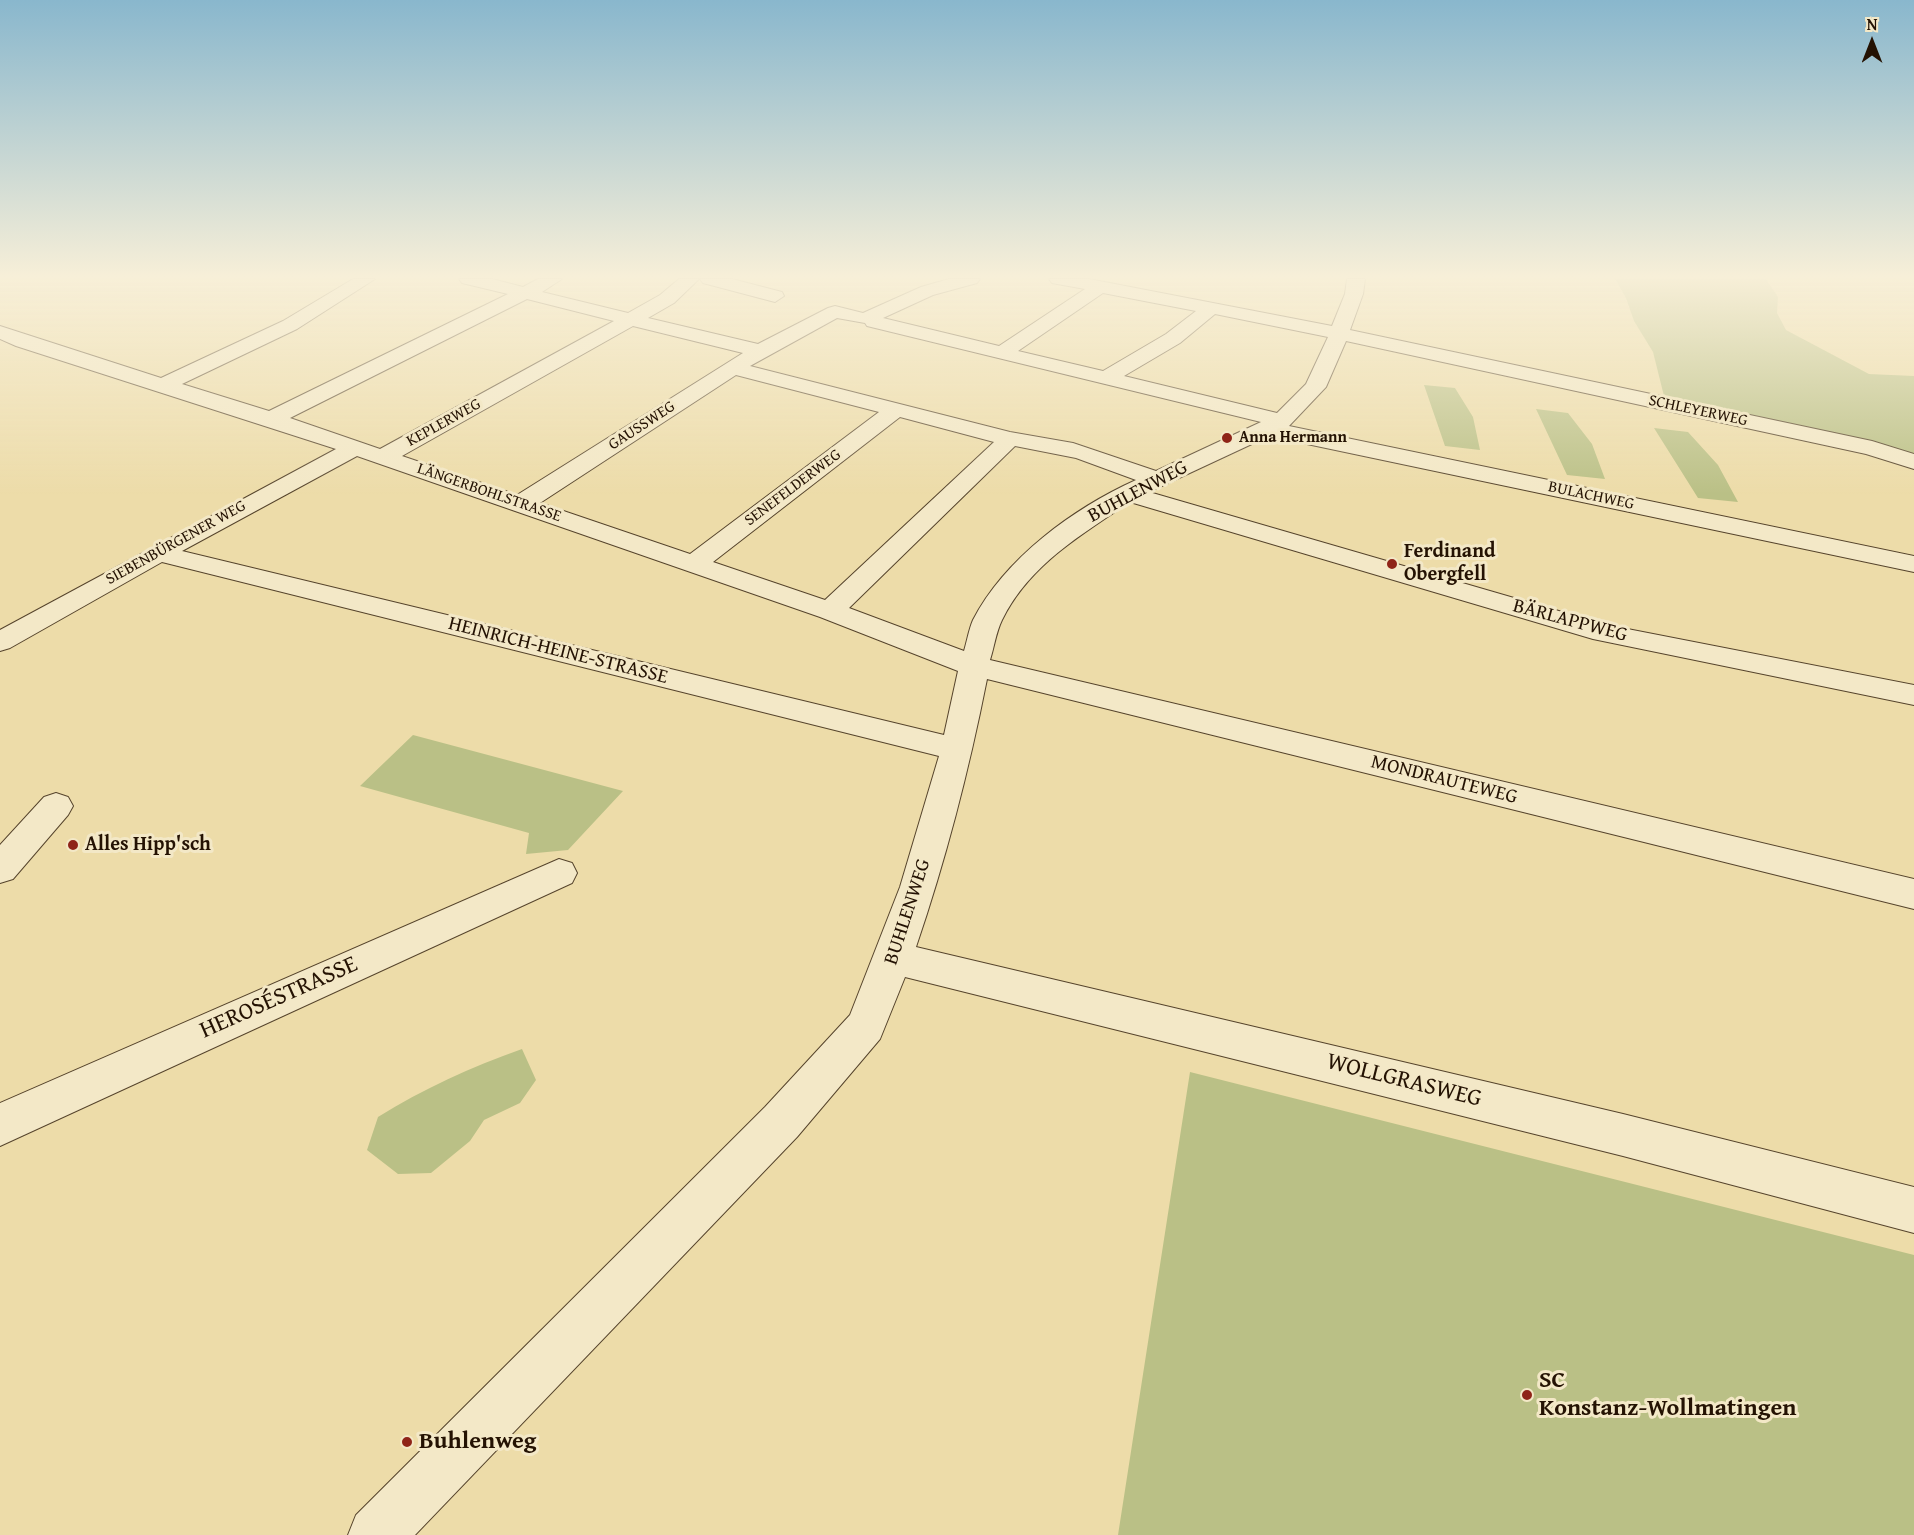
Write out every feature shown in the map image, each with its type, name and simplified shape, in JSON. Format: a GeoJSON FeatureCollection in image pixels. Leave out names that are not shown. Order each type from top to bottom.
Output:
{"type":"FeatureCollection","features":[{"type":"Feature","properties":{"kind":"street","name":"LÄNGERBOHLSTRASSE"},"geometry":{"type":"LineString","coordinates":[[51,351],[272,418],[830,611],[974,666]]}},
{"type":"Feature","properties":{"kind":"street"},"geometry":{"type":"LineString","coordinates":[[163,385],[236,351]]}},
{"type":"Feature","properties":{"kind":"street"},"geometry":{"type":"LineString","coordinates":[[272,418],[409,351]]}},
{"type":"Feature","properties":{"kind":"street","name":"KEPLERWEG"},"geometry":{"type":"LineString","coordinates":[[383,457],[575,351]]}},
{"type":"Feature","properties":{"kind":"street","name":"GAUSSWEG"},"geometry":{"type":"LineString","coordinates":[[521,504],[760,351]]}},
{"type":"Feature","properties":{"kind":"street","name":"GAUSSWEG"},"geometry":{"type":"LineString","coordinates":[[992,351],[1109,378]]}},
{"type":"Feature","properties":{"kind":"street"},"geometry":{"type":"LineString","coordinates":[[1002,353],[1005,351]]}},
{"type":"Feature","properties":{"kind":"street"},"geometry":{"type":"LineString","coordinates":[[1109,378],[1136,358],[1153,351]]}},
{"type":"Feature","properties":{"kind":"street","name":"BUHLENWEG"},"geometry":{"type":"LineString","coordinates":[[376,1535],[781,1122],[866,1026],[918,888],[957,749],[974,666],[987,621],[1016,578],[1048,545],[1127,493],[1275,425],[1314,387],[1332,351]]}},
{"type":"Feature","properties":{"kind":"street","name":"SCHLEYERWEG"},"geometry":{"type":"LineString","coordinates":[[1414,351],[1872,448],[1914,462]]}},
{"type":"Feature","properties":{"kind":"street"},"geometry":{"type":"LineString","coordinates":[[733,368],[1010,439],[1036,441],[1138,471],[1155,479]]}},
{"type":"Feature","properties":{"kind":"street","name":"BULACHWEG"},"geometry":{"type":"LineString","coordinates":[[1109,378],[1275,425],[1914,564]]}},
{"type":"Feature","properties":{"kind":"street","name":"SENEFELDERWEG"},"geometry":{"type":"LineString","coordinates":[[692,564],[894,411]]}},
{"type":"Feature","properties":{"kind":"street"},"geometry":{"type":"LineString","coordinates":[[830,611],[1010,439]]}},
{"type":"Feature","properties":{"kind":"street","name":"SIEBENBÜRGENER WEG"},"geometry":{"type":"LineString","coordinates":[[0,642],[158,552],[355,448]]}},
{"type":"Feature","properties":{"kind":"street","name":"BÄRLAPPWEG"},"geometry":{"type":"LineString","coordinates":[[1127,493],[1603,633],[1914,695]]}},
{"type":"Feature","properties":{"kind":"street","name":"HEINRICH-HEINE-STRASSE"},"geometry":{"type":"LineString","coordinates":[[158,552],[957,749]]}},
{"type":"Feature","properties":{"kind":"street","name":"MONDRAUTEWEG"},"geometry":{"type":"LineString","coordinates":[[974,666],[1914,894]]}},
{"type":"Feature","properties":{"kind":"street"},"geometry":{"type":"LineString","coordinates":[[0,869],[56,806]]}},
{"type":"Feature","properties":{"kind":"street","name":"HEROSÉSTRASSE"},"geometry":{"type":"LineString","coordinates":[[0,1125],[559,873]]}},
{"type":"Feature","properties":{"kind":"street","name":"WOLLGRASWEG"},"geometry":{"type":"LineString","coordinates":[[893,958],[1623,1135],[1914,1210]]}},
{"type":"Feature","properties":{"kind":"green space"},"geometry":{"type":"Polygon","coordinates":[[[1825,351],[1869,374],[1914,376],[1914,462],[1666,404],[1653,352],[1825,351]]]}},
{"type":"Feature","properties":{"kind":"green space"},"geometry":{"type":"Polygon","coordinates":[[[1424,385],[1455,388],[1473,417],[1480,450],[1445,446],[1424,385]]]}},
{"type":"Feature","properties":{"kind":"green space"},"geometry":{"type":"Polygon","coordinates":[[[1536,409],[1568,413],[1592,444],[1605,479],[1567,475],[1536,409]]]}},
{"type":"Feature","properties":{"kind":"green space"},"geometry":{"type":"Polygon","coordinates":[[[1654,428],[1688,432],[1718,465],[1738,502],[1698,498],[1654,428]]]}},
{"type":"Feature","properties":{"kind":"green space"},"geometry":{"type":"Polygon","coordinates":[[[413,735],[623,791],[568,850],[526,854],[529,833],[360,786],[413,735]]]}},
{"type":"Feature","properties":{"kind":"green space"},"geometry":{"type":"Polygon","coordinates":[[[522,1049],[536,1080],[520,1103],[484,1120],[470,1141],[431,1173],[398,1174],[367,1150],[378,1117],[448,1079],[522,1049]]]}},
{"type":"Feature","properties":{"kind":"green space","name":"SC Konstanz-Wollmatingen"},"geometry":{"type":"Polygon","coordinates":[[[1190,1072],[1914,1255],[1914,1535],[1118,1535],[1190,1072]]]}},
{"type":"Feature","properties":{"kind":"place","name":"Anna Hermann"},"geometry":{"type":"Point","coordinates":[1227,438]}},
{"type":"Feature","properties":{"kind":"place","name":"Ferdinand Obergfell"},"geometry":{"type":"Point","coordinates":[1392,564]}},
{"type":"Feature","properties":{"kind":"place","name":"Alles Hipp'sch"},"geometry":{"type":"Point","coordinates":[73,845]}},
{"type":"Feature","properties":{"kind":"place","name":"SC Konstanz-Wollmatingen"},"geometry":{"type":"Point","coordinates":[1527,1395]}},
{"type":"Feature","properties":{"kind":"place","name":"Buhlenweg"},"geometry":{"type":"Point","coordinates":[407,1442]}}]}
